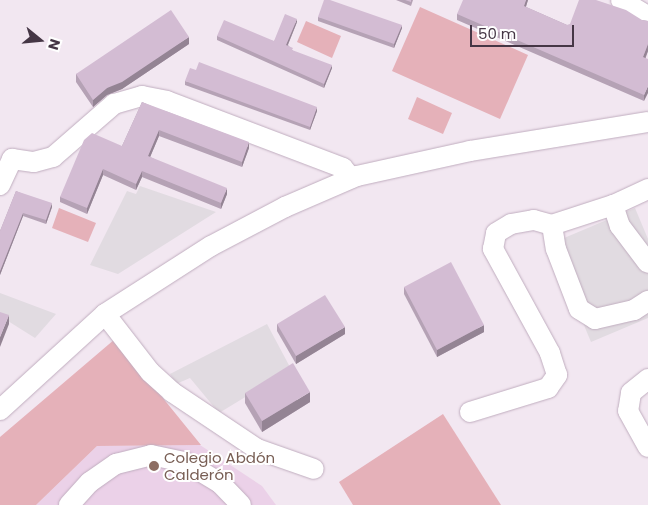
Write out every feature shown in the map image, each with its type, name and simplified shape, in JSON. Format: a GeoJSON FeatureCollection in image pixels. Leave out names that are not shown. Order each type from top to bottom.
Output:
{"type":"FeatureCollection","features":[{"type":"Feature","properties":{"kind":"street"},"geometry":{"type":"LineString","coordinates":[[621,0],[648,16]]}},
{"type":"Feature","properties":{"kind":"street"},"geometry":{"type":"LineString","coordinates":[[0,185],[12,159],[34,162],[53,157],[114,104],[142,96],[167,101],[343,168],[351,178]]}},
{"type":"Feature","properties":{"kind":"street"},"geometry":{"type":"LineString","coordinates":[[0,410],[105,314],[211,246],[285,207],[351,178],[470,151],[648,122]]}},
{"type":"Feature","properties":{"kind":"street"},"geometry":{"type":"LineString","coordinates":[[470,412],[548,388],[557,374],[550,353],[493,249],[496,233],[511,224],[534,220],[552,225],[613,205],[648,189]]}},
{"type":"Feature","properties":{"kind":"street"},"geometry":{"type":"LineString","coordinates":[[613,205],[620,226],[648,263]]}},
{"type":"Feature","properties":{"kind":"street"},"geometry":{"type":"LineString","coordinates":[[552,225],[556,249],[579,309],[595,319],[616,317],[634,310],[648,301]]}},
{"type":"Feature","properties":{"kind":"street"},"geometry":{"type":"LineString","coordinates":[[105,314],[150,372],[172,392],[257,449],[314,469]]}},
{"type":"Feature","properties":{"kind":"street"},"geometry":{"type":"LineString","coordinates":[[648,380],[632,393],[628,411],[648,448]]}},
{"type":"Feature","properties":{"kind":"street"},"geometry":{"type":"LineString","coordinates":[[68,505],[90,482],[116,464],[151,455],[185,462],[220,483],[241,505]]}},
{"type":"Feature","properties":{"kind":"shaded area"},"geometry":{"type":"Polygon","coordinates":[[[420,7],[528,55],[500,119],[392,71],[420,7]]]}},
{"type":"Feature","properties":{"kind":"shaded area"},"geometry":{"type":"Polygon","coordinates":[[[306,21],[341,36],[332,58],[297,42],[306,21]]]}},
{"type":"Feature","properties":{"kind":"shaded area"},"geometry":{"type":"Polygon","coordinates":[[[417,97],[452,113],[443,134],[408,119],[417,97]]]}},
{"type":"Feature","properties":{"kind":"shaded area"},"geometry":{"type":"Polygon","coordinates":[[[140,186],[216,212],[118,274],[90,265],[127,191],[136,194],[140,186]]]}},
{"type":"Feature","properties":{"kind":"shaded area"},"geometry":{"type":"Polygon","coordinates":[[[59,208],[96,223],[88,242],[52,228],[59,208]]]}},
{"type":"Feature","properties":{"kind":"shaded area"},"geometry":{"type":"Polygon","coordinates":[[[635,208],[648,239],[648,318],[591,342],[550,244],[635,208]]]}},
{"type":"Feature","properties":{"kind":"shaded area"},"geometry":{"type":"Polygon","coordinates":[[[0,293],[56,314],[35,338],[0,316],[0,293]]]}},
{"type":"Feature","properties":{"kind":"shaded area"},"geometry":{"type":"Polygon","coordinates":[[[267,324],[291,369],[219,413],[190,378],[176,384],[170,374],[267,324]]]}},
{"type":"Feature","properties":{"kind":"shaded area"},"geometry":{"type":"Polygon","coordinates":[[[115,339],[201,445],[97,446],[36,505],[0,505],[0,437],[115,339]]]}},
{"type":"Feature","properties":{"kind":"shaded area"},"geometry":{"type":"Polygon","coordinates":[[[443,414],[501,505],[353,505],[339,482],[443,414]]]}},
{"type":"Feature","properties":{"kind":"shaded area","name":"Colegio Abdón Calderón"},"geometry":{"type":"Polygon","coordinates":[[[200,445],[262,486],[276,505],[36,505],[97,446],[200,445]]]}},
{"type":"Feature","properties":{"kind":"building"},"geometry":{"type":"Polygon","coordinates":[[[324,0],[330,0],[402,25],[394,44],[318,17],[324,0]]]}},
{"type":"Feature","properties":{"kind":"building"},"geometry":{"type":"Polygon","coordinates":[[[463,0],[526,0],[524,6],[567,25],[570,24],[579,0],[596,0],[626,10],[642,20],[648,21],[648,44],[643,57],[648,59],[648,86],[644,95],[457,14],[463,0]]]}},
{"type":"Feature","properties":{"kind":"building"},"geometry":{"type":"Polygon","coordinates":[[[171,10],[189,37],[122,82],[107,88],[93,100],[76,74],[171,10]]]}},
{"type":"Feature","properties":{"kind":"building"},"geometry":{"type":"Polygon","coordinates":[[[285,14],[297,19],[286,45],[293,48],[292,50],[332,65],[324,84],[217,36],[224,20],[274,41],[285,14]]]}},
{"type":"Feature","properties":{"kind":"building"},"geometry":{"type":"Polygon","coordinates":[[[199,62],[317,107],[310,127],[185,81],[190,68],[196,70],[199,62]]]}},
{"type":"Feature","properties":{"kind":"building"},"geometry":{"type":"Polygon","coordinates":[[[142,102],[249,142],[242,162],[159,130],[148,156],[227,188],[221,203],[142,171],[136,184],[103,169],[87,208],[60,197],[84,140],[92,133],[122,146],[142,102]]]}},
{"type":"Feature","properties":{"kind":"building"},"geometry":{"type":"Polygon","coordinates":[[[16,191],[52,203],[46,220],[23,213],[0,271],[0,231],[16,191]]]}},
{"type":"Feature","properties":{"kind":"building"},"geometry":{"type":"Polygon","coordinates":[[[451,262],[484,325],[437,350],[404,287],[451,262]]]}},
{"type":"Feature","properties":{"kind":"building"},"geometry":{"type":"Polygon","coordinates":[[[325,295],[345,327],[296,356],[277,324],[325,295]]]}},
{"type":"Feature","properties":{"kind":"building"},"geometry":{"type":"Polygon","coordinates":[[[0,312],[9,315],[0,337],[0,312]]]}},
{"type":"Feature","properties":{"kind":"building"},"geometry":{"type":"Polygon","coordinates":[[[293,363],[310,392],[262,421],[245,393],[293,363]]]}},
{"type":"Feature","properties":{"kind":"place","name":"Colegio Abdón Calderón"},"geometry":{"type":"Point","coordinates":[154,466]}}]}
